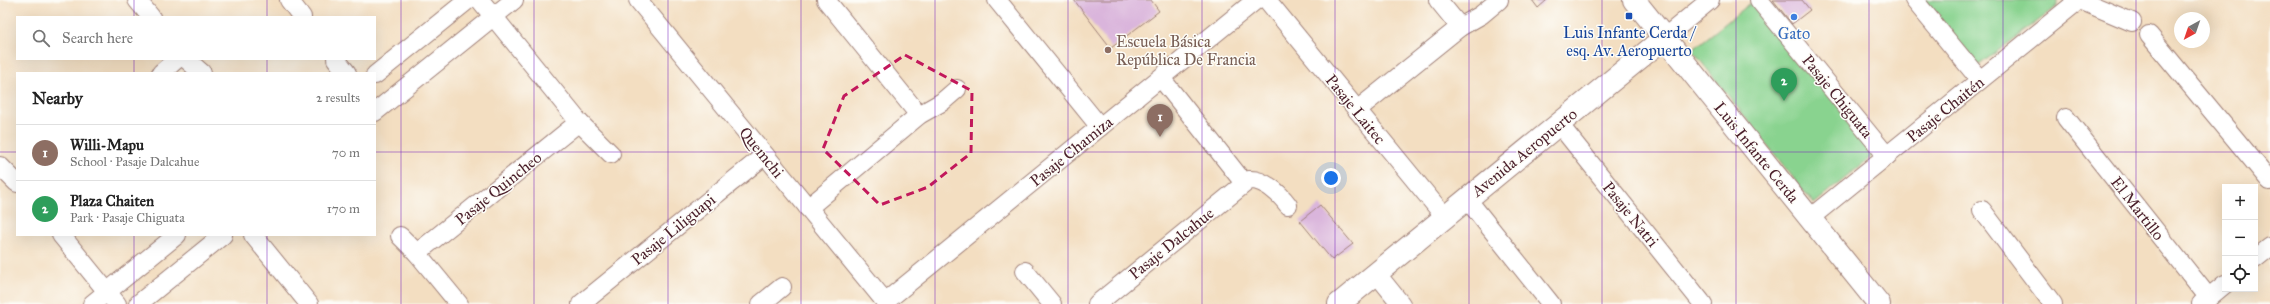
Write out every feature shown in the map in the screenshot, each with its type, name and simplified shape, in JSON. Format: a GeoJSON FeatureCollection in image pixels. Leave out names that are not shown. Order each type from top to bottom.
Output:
{"type":"FeatureCollection","features":[{"type":"Feature","properties":{"kind":"street"},"geometry":{"type":"LineString","coordinates":[[137,0],[150,16]]}},
{"type":"Feature","properties":{"kind":"street"},"geometry":{"type":"LineString","coordinates":[[289,0],[301,16]]}},
{"type":"Feature","properties":{"kind":"street"},"geometry":{"type":"LineString","coordinates":[[376,75],[468,0]]}},
{"type":"Feature","properties":{"kind":"street"},"geometry":{"type":"LineString","coordinates":[[480,0],[579,122],[611,154]]}},
{"type":"Feature","properties":{"kind":"street"},"geometry":{"type":"LineString","coordinates":[[376,110],[514,0]]}},
{"type":"Feature","properties":{"kind":"street","name":"Quemchi"},"geometry":{"type":"LineString","coordinates":[[638,0],[886,303]]}},
{"type":"Feature","properties":{"kind":"street"},"geometry":{"type":"LineString","coordinates":[[826,0],[919,115]]}},
{"type":"Feature","properties":{"kind":"street"},"geometry":{"type":"LineString","coordinates":[[998,0],[1100,127]]}},
{"type":"Feature","properties":{"kind":"street","name":"Pasaje Chamiza"},"geometry":{"type":"LineString","coordinates":[[886,303],[1256,0]]}},
{"type":"Feature","properties":{"kind":"street","name":"Pasaje Laitec"},"geometry":{"type":"LineString","coordinates":[[1267,0],[1445,218]]}},
{"type":"Feature","properties":{"kind":"street"},"geometry":{"type":"LineString","coordinates":[[1438,0],[1460,27]]}},
{"type":"Feature","properties":{"kind":"street"},"geometry":{"type":"LineString","coordinates":[[1357,110],[1460,27],[1481,15],[1499,0]]}},
{"type":"Feature","properties":{"kind":"street","name":"Luis Infante Cerda"},"geometry":{"type":"LineString","coordinates":[[1634,0],[1879,304]]}},
{"type":"Feature","properties":{"kind":"street","name":"Avenida Aeropuerto"},"geometry":{"type":"LineString","coordinates":[[1339,304],[1710,0]]}},
{"type":"Feature","properties":{"kind":"street","name":"Pasaje Chiguata"},"geometry":{"type":"LineString","coordinates":[[1759,0],[1887,156]]}},
{"type":"Feature","properties":{"kind":"street"},"geometry":{"type":"LineString","coordinates":[[2080,0],[2132,22]]}},
{"type":"Feature","properties":{"kind":"street","name":"Pasaje Chaitén"},"geometry":{"type":"LineString","coordinates":[[1810,218],[2080,0]]}},
{"type":"Feature","properties":{"kind":"street"},"geometry":{"type":"LineString","coordinates":[[1917,1],[1980,80]]}},
{"type":"Feature","properties":{"kind":"street"},"geometry":{"type":"LineString","coordinates":[[2149,35],[2270,181]]}},
{"type":"Feature","properties":{"kind":"street"},"geometry":{"type":"LineString","coordinates":[[162,72],[176,60]]}},
{"type":"Feature","properties":{"kind":"street"},"geometry":{"type":"LineString","coordinates":[[187,60],[201,72]]}},
{"type":"Feature","properties":{"kind":"street"},"geometry":{"type":"LineString","coordinates":[[337,60],[346,72]]}},
{"type":"Feature","properties":{"kind":"street"},"geometry":{"type":"LineString","coordinates":[[1161,78],[1244,183],[1252,180],[1273,189],[1288,205]]}},
{"type":"Feature","properties":{"kind":"street"},"geometry":{"type":"LineString","coordinates":[[808,208],[919,115],[938,105],[957,89]]}},
{"type":"Feature","properties":{"kind":"street","name":"El Martillo"},"geometry":{"type":"LineString","coordinates":[[2066,118],[2205,301]]}},
{"type":"Feature","properties":{"kind":"street","name":"Pasaje Quincheo"},"geometry":{"type":"LineString","coordinates":[[417,253],[579,122]]}},
{"type":"Feature","properties":{"kind":"street","name":"Pasaje Natri"},"geometry":{"type":"LineString","coordinates":[[1559,124],[1702,304]]}},
{"type":"Feature","properties":{"kind":"street","name":"Pasaje Liliguapi"},"geometry":{"type":"LineString","coordinates":[[581,304],[764,155]]}},
{"type":"Feature","properties":{"kind":"street"},"geometry":{"type":"LineString","coordinates":[[0,166],[16,182]]}},
{"type":"Feature","properties":{"kind":"street","name":"Pasaje Dalcahue"},"geometry":{"type":"LineString","coordinates":[[1097,304],[1244,183]]}},
{"type":"Feature","properties":{"kind":"street"},"geometry":{"type":"LineString","coordinates":[[1467,199],[1551,304]]}},
{"type":"Feature","properties":{"kind":"street"},"geometry":{"type":"LineString","coordinates":[[1982,210],[2054,304]]}},
{"type":"Feature","properties":{"kind":"street"},"geometry":{"type":"LineString","coordinates":[[62,236],[112,298]]}},
{"type":"Feature","properties":{"kind":"street"},"geometry":{"type":"LineString","coordinates":[[92,304],[112,298],[176,236]]}},
{"type":"Feature","properties":{"kind":"street"},"geometry":{"type":"LineString","coordinates":[[138,304],[222,236]]}},
{"type":"Feature","properties":{"kind":"street"},"geometry":{"type":"LineString","coordinates":[[254,236],[309,304]]}},
{"type":"Feature","properties":{"kind":"street"},"geometry":{"type":"LineString","coordinates":[[400,236],[417,253],[459,304]]}},
{"type":"Feature","properties":{"kind":"street"},"geometry":{"type":"LineString","coordinates":[[2258,256],[2270,246]]}},
{"type":"Feature","properties":{"kind":"street"},"geometry":{"type":"LineString","coordinates":[[1025,272],[1052,304]]}},
{"type":"Feature","properties":{"kind":"street"},"geometry":{"type":"LineString","coordinates":[[1376,273],[1401,304]]}},
{"type":"Feature","properties":{"kind":"street"},"geometry":{"type":"LineString","coordinates":[[761,304],[782,287]]}},
{"type":"Feature","properties":{"kind":"street"},"geometry":{"type":"LineString","coordinates":[[2205,301],[2222,287]]}},
{"type":"Feature","properties":{"kind":"highlighted area"},"geometry":{"type":"Polygon","coordinates":[[[905,55],[972,91],[971,153],[928,187],[880,205],[823,149],[844,96],[905,55]]]}},
{"type":"Feature","properties":{"kind":"green space"},"geometry":{"type":"Polygon","coordinates":[[[1926,0],[2058,0],[2058,6],[1975,68],[1922,3],[1926,0]]]}},
{"type":"Feature","properties":{"kind":"green space"},"geometry":{"type":"Polygon","coordinates":[[[1752,2],[1878,151],[1814,204],[1692,50],[1752,2]]]}},
{"type":"Feature","properties":{"kind":"building"},"geometry":{"type":"Polygon","coordinates":[[[1074,0],[1151,0],[1159,11],[1111,48],[1074,0]]]}},
{"type":"Feature","properties":{"kind":"building"},"geometry":{"type":"Polygon","coordinates":[[[1532,0],[1547,0],[1538,8],[1532,0]]]}},
{"type":"Feature","properties":{"kind":"building","name":"Gato"},"geometry":{"type":"Polygon","coordinates":[[[1773,0],[1802,0],[1810,10],[1792,24],[1773,0]]]}},
{"type":"Feature","properties":{"kind":"building"},"geometry":{"type":"Polygon","coordinates":[[[1320,205],[1353,244],[1332,260],[1300,221],[1320,205]]]}},
{"type":"Feature","properties":{"kind":"place","name":"Luis Infante Cerda / esq. Av. Aeropuerto"},"geometry":{"type":"Point","coordinates":[1629,16]}},
{"type":"Feature","properties":{"kind":"place","name":"Gato"},"geometry":{"type":"Point","coordinates":[1794,17]}},
{"type":"Feature","properties":{"kind":"place","name":"Escuela Básica República De Francia"},"geometry":{"type":"Point","coordinates":[1108,50]}},
{"type":"Feature","properties":{"kind":"place","name":"Plaza Chaiten"},"geometry":{"type":"Point","coordinates":[1784,101]}},
{"type":"Feature","properties":{"kind":"place","name":"Willi-Mapu"},"geometry":{"type":"Point","coordinates":[1160,137]}}]}
